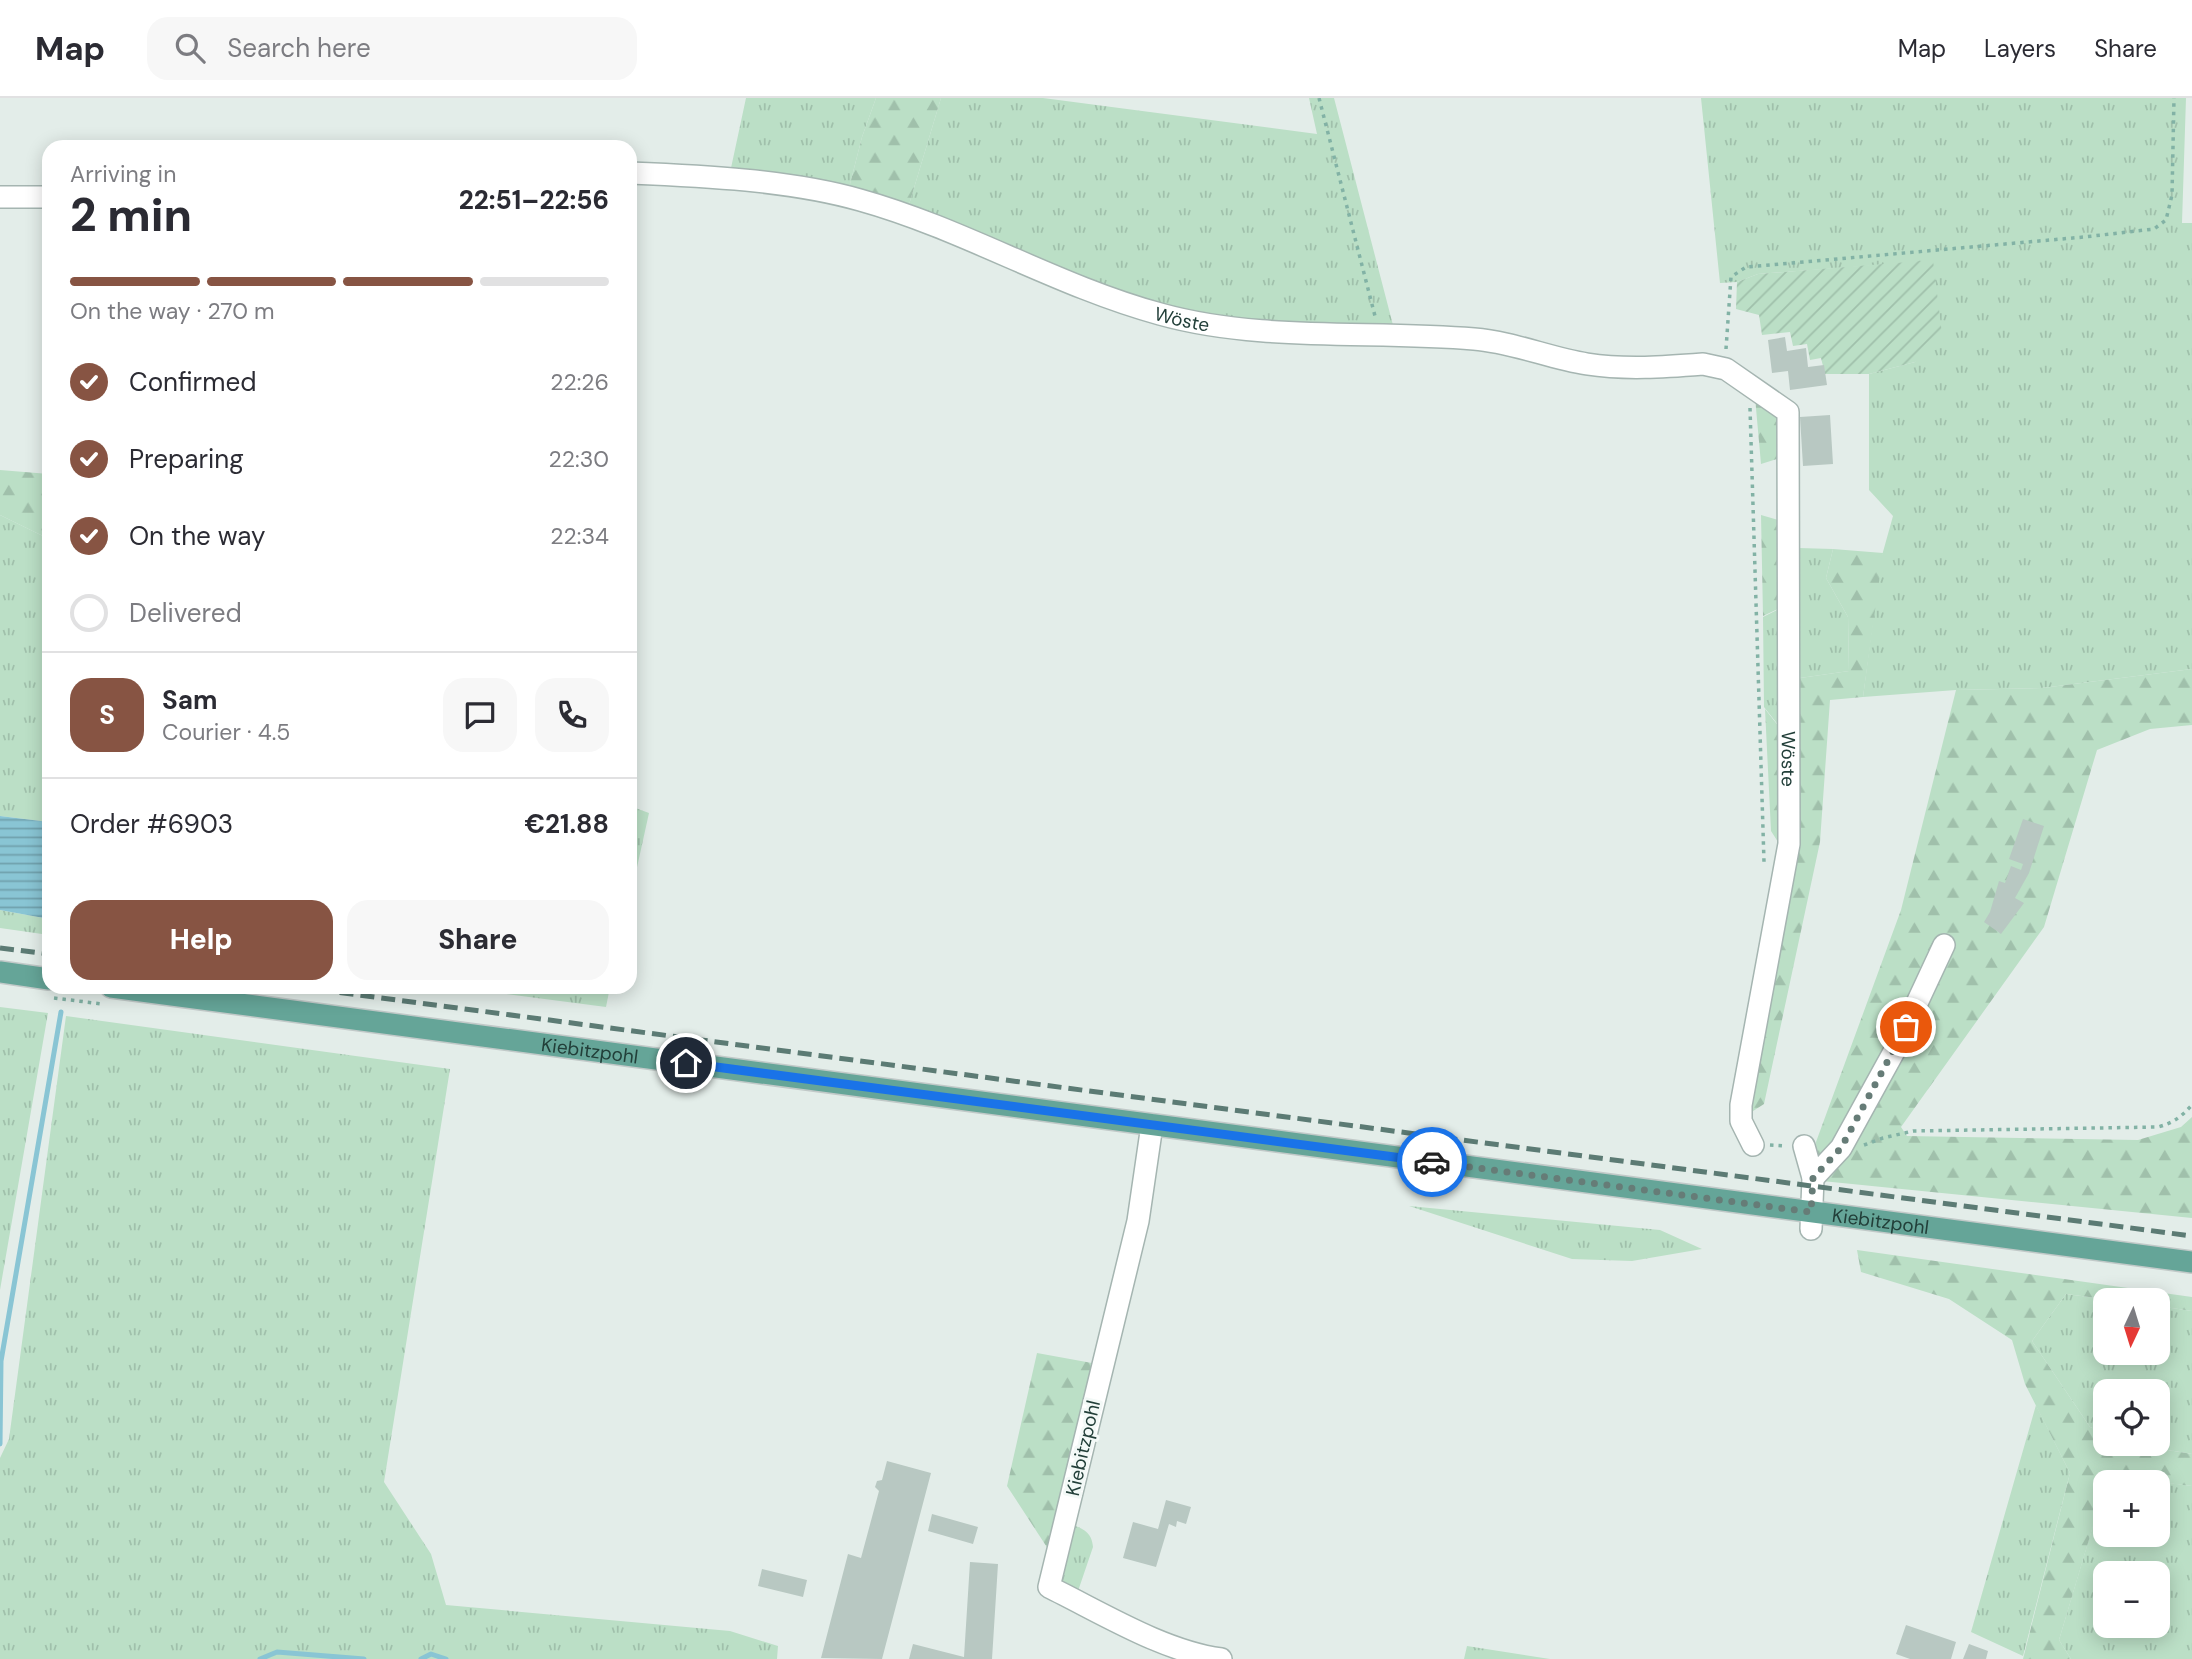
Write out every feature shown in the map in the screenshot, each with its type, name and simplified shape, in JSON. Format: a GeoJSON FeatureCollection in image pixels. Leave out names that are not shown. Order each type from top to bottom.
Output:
{"type":"FeatureCollection","features":[{"type":"Feature","properties":{"kind":"main road"},"geometry":{"type":"LineString","coordinates":[[0,972],[42,978]]}},
{"type":"Feature","properties":{"kind":"main road","name":"Kiebitzpohl"},"geometry":{"type":"LineString","coordinates":[[164,994],[1152,1125],[1811,1220],[2192,1262]]}},
{"type":"Feature","properties":{"kind":"street","name":"Wöste"},"geometry":{"type":"LineString","coordinates":[[637,173],[704,176],[804,189],[859,200],[933,225],[1109,298],[1189,321],[1229,327],[1380,337],[1496,341],[1587,364],[1614,367],[1703,364],[1726,369],[1788,412],[1789,844],[1741,1105],[1741,1121],[1753,1145]]}},
{"type":"Feature","properties":{"kind":"street"},"geometry":{"type":"LineString","coordinates":[[0,197],[42,197]]}},
{"type":"Feature","properties":{"kind":"street"},"geometry":{"type":"LineString","coordinates":[[1813,1178],[1841,1148],[1896,1048],[1944,944]]}},
{"type":"Feature","properties":{"kind":"street","name":"Kiebitzpohl"},"geometry":{"type":"LineString","coordinates":[[1152,1125],[1138,1221],[1049,1587],[1166,1644],[1222,1659]]}},
{"type":"Feature","properties":{"kind":"street"},"geometry":{"type":"LineString","coordinates":[[1804,1146],[1813,1178],[1811,1220]]}},
{"type":"Feature","properties":{"kind":"path"},"geometry":{"type":"LineString","coordinates":[[1319,98],[1380,337]]}},
{"type":"Feature","properties":{"kind":"path"},"geometry":{"type":"LineString","coordinates":[[1726,369],[1731,277],[1746,267],[2154,229],[2166,220],[2172,195],[2174,98]]}},
{"type":"Feature","properties":{"kind":"path","name":"Wöste"},"geometry":{"type":"LineString","coordinates":[[1748,386],[1753,443],[1764,873]]}},
{"type":"Feature","properties":{"kind":"path"},"geometry":{"type":"LineString","coordinates":[[1841,1148],[1852,1148],[1913,1131],[2158,1127],[2171,1124],[2192,1105]]}},
{"type":"Feature","properties":{"kind":"path"},"geometry":{"type":"LineString","coordinates":[[1753,1145],[1804,1146]]}},
{"type":"Feature","properties":{"kind":"green space"},"geometry":{"type":"Polygon","coordinates":[[[746,98],[876,98],[862,137],[849,188],[731,168],[746,98]]]}},
{"type":"Feature","properties":{"kind":"green space"},"geometry":{"type":"Polygon","coordinates":[[[876,98],[941,98],[908,208],[849,188],[862,137],[876,98]]]}},
{"type":"Feature","properties":{"kind":"green space"},"geometry":{"type":"Polygon","coordinates":[[[941,98],[1043,98],[1317,134],[1309,98],[1334,98],[1394,329],[1211,317],[1112,293],[908,208],[941,98]]]}},
{"type":"Feature","properties":{"kind":"green space"},"geometry":{"type":"Polygon","coordinates":[[[1701,98],[2186,98],[2182,223],[2192,223],[2192,669],[2042,688],[1956,690],[1863,697],[1881,559],[1893,516],[1869,490],[1869,374],[1915,362],[1933,261],[1758,274],[1737,282],[1720,283],[1701,98]]]}},
{"type":"Feature","properties":{"kind":"green space"},"geometry":{"type":"Polygon","coordinates":[[[1933,260],[1942,334],[1915,362],[1869,374],[1825,374],[1821,358],[1810,360],[1807,344],[1793,346],[1790,332],[1762,335],[1759,315],[1736,309],[1737,282],[1758,274],[1933,260]]]}},
{"type":"Feature","properties":{"kind":"green space"},"geometry":{"type":"Polygon","coordinates":[[[1755,397],[1783,418],[1783,457],[1761,464],[1755,397]]]}},
{"type":"Feature","properties":{"kind":"green space"},"geometry":{"type":"Polygon","coordinates":[[[0,470],[42,473],[42,536],[0,515],[0,470]]]}},
{"type":"Feature","properties":{"kind":"green space"},"geometry":{"type":"Polygon","coordinates":[[[0,515],[42,536],[42,821],[0,816],[0,515]]]}},
{"type":"Feature","properties":{"kind":"green space"},"geometry":{"type":"Polygon","coordinates":[[[1761,515],[1782,521],[1782,607],[1763,616],[1761,515]]]}},
{"type":"Feature","properties":{"kind":"green space"},"geometry":{"type":"Polygon","coordinates":[[[1799,548],[1833,549],[1826,578],[1848,617],[1849,671],[1800,678],[1799,548]]]}},
{"type":"Feature","properties":{"kind":"green space"},"geometry":{"type":"Polygon","coordinates":[[[1833,549],[1883,553],[1863,697],[1830,700],[1820,842],[1764,1104],[1750,1113],[1800,678],[1849,671],[1848,617],[1826,578],[1833,549]]]}},
{"type":"Feature","properties":{"kind":"green space"},"geometry":{"type":"Polygon","coordinates":[[[1781,608],[1783,731],[1764,707],[1763,617],[1781,608]]]}},
{"type":"Feature","properties":{"kind":"green space"},"geometry":{"type":"Polygon","coordinates":[[[2192,669],[2192,725],[2150,729],[2097,750],[2044,927],[1901,1127],[1907,1136],[2138,1140],[2181,1127],[2192,1117],[2192,1218],[1822,1181],[1817,1173],[1816,1142],[1901,910],[1956,690],[2042,688],[2192,669]]]}},
{"type":"Feature","properties":{"kind":"green space"},"geometry":{"type":"Polygon","coordinates":[[[1765,709],[1784,733],[1780,845],[1771,831],[1765,709]]]}},
{"type":"Feature","properties":{"kind":"green space"},"geometry":{"type":"Polygon","coordinates":[[[637,809],[649,813],[637,867],[637,809]]]}},
{"type":"Feature","properties":{"kind":"green space"},"geometry":{"type":"Polygon","coordinates":[[[0,910],[42,918],[42,934],[0,928],[0,910]]]}},
{"type":"Feature","properties":{"kind":"green space"},"geometry":{"type":"Polygon","coordinates":[[[507,994],[609,994],[606,1007],[507,994]]]}},
{"type":"Feature","properties":{"kind":"green space"},"geometry":{"type":"Polygon","coordinates":[[[0,1007],[48,1013],[0,1290],[0,1007]]]}},
{"type":"Feature","properties":{"kind":"green space"},"geometry":{"type":"Polygon","coordinates":[[[66,1016],[450,1069],[384,1482],[431,1554],[446,1605],[730,1631],[778,1646],[777,1659],[0,1659],[0,1458],[9,1439],[66,1016]]]}},
{"type":"Feature","properties":{"kind":"green space"},"geometry":{"type":"Polygon","coordinates":[[[1409,1206],[1660,1230],[1702,1249],[1632,1261],[1572,1259],[1409,1206]]]}},
{"type":"Feature","properties":{"kind":"green space"},"geometry":{"type":"Polygon","coordinates":[[[1857,1250],[2128,1288],[2093,1288],[2093,1298],[2066,1294],[2032,1341],[2093,1428],[2093,1456],[2170,1456],[2170,1450],[2192,1454],[2192,1486],[2170,1483],[2170,1470],[2093,1470],[2093,1526],[2059,1640],[2071,1659],[2023,1659],[2070,1473],[2025,1384],[2012,1340],[1949,1299],[1861,1272],[1857,1250]]]}},
{"type":"Feature","properties":{"kind":"green space"},"geometry":{"type":"Polygon","coordinates":[[[2066,1294],[2093,1298],[2093,1365],[2170,1365],[2170,1308],[2192,1311],[2192,1454],[2170,1450],[2170,1379],[2093,1379],[2093,1428],[2032,1341],[2066,1294]]]}},
{"type":"Feature","properties":{"kind":"green space"},"geometry":{"type":"Polygon","coordinates":[[[2170,1294],[2192,1297],[2192,1311],[2170,1308],[2170,1294]]]}},
{"type":"Feature","properties":{"kind":"green space"},"geometry":{"type":"Polygon","coordinates":[[[1037,1353],[1092,1363],[1072,1475],[1052,1555],[1007,1486],[1037,1353]]]}},
{"type":"Feature","properties":{"kind":"green space"},"geometry":{"type":"Polygon","coordinates":[[[2036,1405],[2070,1473],[2023,1656],[1971,1632],[2036,1405]]]}},
{"type":"Feature","properties":{"kind":"green space"},"geometry":{"type":"Polygon","coordinates":[[[2170,1483],[2192,1486],[2192,1659],[2071,1659],[2059,1640],[2093,1525],[2093,1547],[2170,1547],[2170,1483]]]}},
{"type":"Feature","properties":{"kind":"green space"},"geometry":{"type":"Polygon","coordinates":[[[1071,1524],[1089,1534],[1093,1547],[1077,1594],[1054,1580],[1071,1524]]]}},
{"type":"Feature","properties":{"kind":"green space"},"geometry":{"type":"Polygon","coordinates":[[[1467,1646],[1550,1659],[1464,1659],[1467,1646]]]}},
{"type":"Feature","properties":{"kind":"water"},"geometry":{"type":"Polygon","coordinates":[[[0,816],[42,821],[42,918],[0,910],[0,816]]]}},
{"type":"Feature","properties":{"kind":"building"},"geometry":{"type":"Polygon","coordinates":[[[1785,337],[1787,351],[1806,348],[1808,367],[1824,365],[1827,385],[1790,390],[1788,371],[1772,373],[1768,340],[1785,337]]]}},
{"type":"Feature","properties":{"kind":"building"},"geometry":{"type":"Polygon","coordinates":[[[1830,415],[1833,464],[1803,466],[1800,417],[1830,415]]]}},
{"type":"Feature","properties":{"kind":"building"},"geometry":{"type":"Polygon","coordinates":[[[2023,819],[2044,826],[2029,873],[2015,898],[2024,903],[2001,934],[1984,922],[1990,912],[1999,881],[2005,883],[2011,866],[2021,870],[2023,864],[2009,859],[2023,819]]]}},
{"type":"Feature","properties":{"kind":"building"},"geometry":{"type":"Polygon","coordinates":[[[887,1461],[931,1473],[882,1659],[821,1658],[848,1554],[861,1558],[879,1491],[875,1487],[877,1481],[882,1480],[887,1461]]]}},
{"type":"Feature","properties":{"kind":"building"},"geometry":{"type":"Polygon","coordinates":[[[1166,1500],[1191,1507],[1186,1524],[1177,1521],[1176,1527],[1169,1524],[1156,1567],[1123,1558],[1133,1522],[1158,1529],[1166,1500]]]}},
{"type":"Feature","properties":{"kind":"building"},"geometry":{"type":"Polygon","coordinates":[[[932,1514],[978,1527],[973,1544],[928,1531],[932,1514]]]}},
{"type":"Feature","properties":{"kind":"building"},"geometry":{"type":"Polygon","coordinates":[[[970,1562],[998,1564],[992,1659],[909,1659],[913,1644],[964,1657],[970,1562]]]}},
{"type":"Feature","properties":{"kind":"building"},"geometry":{"type":"Polygon","coordinates":[[[762,1569],[807,1580],[803,1597],[758,1586],[762,1569]]]}},
{"type":"Feature","properties":{"kind":"building"},"geometry":{"type":"Polygon","coordinates":[[[1906,1625],[1956,1642],[1951,1659],[1910,1659],[1896,1654],[1906,1625]]]}},
{"type":"Feature","properties":{"kind":"building"},"geometry":{"type":"Polygon","coordinates":[[[1969,1644],[1988,1651],[1986,1659],[1963,1659],[1969,1644]]]}},
{"type":"Feature","properties":{"kind":"waterway"},"geometry":{"type":"LineString","coordinates":[[0,1444],[1,1361],[61,1012]]}},
{"type":"Feature","properties":{"kind":"waterway"},"geometry":{"type":"LineString","coordinates":[[260,1659],[277,1652],[364,1659]]}},
{"type":"Feature","properties":{"kind":"waterway"},"geometry":{"type":"LineString","coordinates":[[421,1659],[431,1654],[446,1659]]}},
{"type":"Feature","properties":{"kind":"railway"},"geometry":{"type":"LineString","coordinates":[[0,948],[42,953]]}},
{"type":"Feature","properties":{"kind":"railway"},"geometry":{"type":"LineString","coordinates":[[351,994],[2192,1236]]}},
{"type":"Feature","properties":{"kind":"way so far"},"geometry":{"type":"LineString","coordinates":[[1432,1162],[1811,1212],[1813,1178],[1841,1148],[1906,1027]]}},
{"type":"Feature","properties":{"kind":"route"},"geometry":{"type":"LineString","coordinates":[[686,1063],[1432,1162]]}}]}
